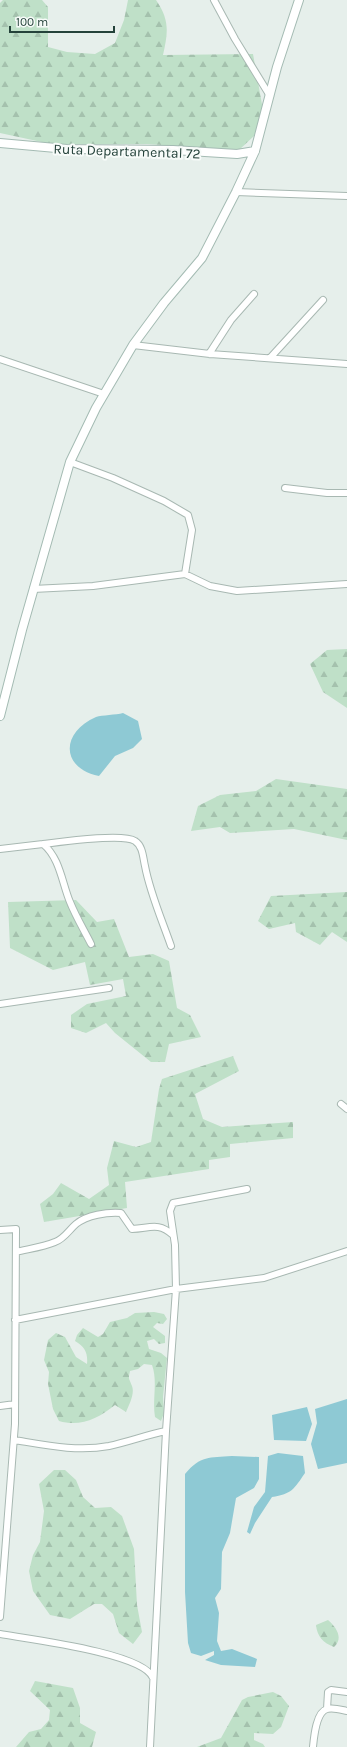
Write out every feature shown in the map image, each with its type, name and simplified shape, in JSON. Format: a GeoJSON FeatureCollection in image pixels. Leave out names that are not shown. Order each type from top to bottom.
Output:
{"type":"FeatureCollection","features":[{"type":"Feature","properties":{"kind":"main road"},"geometry":{"type":"LineString","coordinates":[[0,716],[33,589],[70,462],[80,438],[133,345],[164,302],[202,258],[236,192],[255,151],[277,67],[299,0]]}},
{"type":"Feature","properties":{"kind":"main road","name":"Ruta Departamental 72"},"geometry":{"type":"LineString","coordinates":[[0,143],[67,149],[173,150],[224,154],[237,154],[255,151]]}},
{"type":"Feature","properties":{"kind":"street"},"geometry":{"type":"LineString","coordinates":[[214,0],[235,39],[270,96]]}},
{"type":"Feature","properties":{"kind":"street"},"geometry":{"type":"LineString","coordinates":[[236,192],[347,196]]}},
{"type":"Feature","properties":{"kind":"street"},"geometry":{"type":"LineString","coordinates":[[208,354],[231,320],[254,294]]}},
{"type":"Feature","properties":{"kind":"street"},"geometry":{"type":"LineString","coordinates":[[270,358],[323,300]]}},
{"type":"Feature","properties":{"kind":"street"},"geometry":{"type":"LineString","coordinates":[[133,345],[208,354],[347,364]]}},
{"type":"Feature","properties":{"kind":"street"},"geometry":{"type":"LineString","coordinates":[[0,359],[104,394]]}},
{"type":"Feature","properties":{"kind":"street"},"geometry":{"type":"LineString","coordinates":[[70,462],[113,478],[164,501],[188,515],[192,530],[185,574]]}},
{"type":"Feature","properties":{"kind":"street"},"geometry":{"type":"LineString","coordinates":[[285,488],[347,493]]}},
{"type":"Feature","properties":{"kind":"street"},"geometry":{"type":"LineString","coordinates":[[33,589],[93,586],[185,574],[210,586],[237,591],[347,584]]}},
{"type":"Feature","properties":{"kind":"street"},"geometry":{"type":"LineString","coordinates":[[0,849],[108,839],[128,839],[136,842],[140,846],[145,869],[171,946]]}},
{"type":"Feature","properties":{"kind":"street"},"geometry":{"type":"LineString","coordinates":[[43,844],[54,856],[71,903],[91,944]]}},
{"type":"Feature","properties":{"kind":"street"},"geometry":{"type":"LineString","coordinates":[[0,1004],[109,988]]}},
{"type":"Feature","properties":{"kind":"street"},"geometry":{"type":"LineString","coordinates":[[341,1104],[347,1109]]}},
{"type":"Feature","properties":{"kind":"street"},"geometry":{"type":"LineString","coordinates":[[150,1747],[166,1431],[176,1289],[176,1260],[170,1211],[173,1203],[247,1189]]}},
{"type":"Feature","properties":{"kind":"street"},"geometry":{"type":"LineString","coordinates":[[16,1252],[56,1242],[85,1218],[115,1212],[121,1213],[132,1229],[153,1226],[164,1228],[173,1236]]}},
{"type":"Feature","properties":{"kind":"street"},"geometry":{"type":"LineString","coordinates":[[0,1230],[16,1229],[14,1440],[0,1617]]}},
{"type":"Feature","properties":{"kind":"street"},"geometry":{"type":"LineString","coordinates":[[15,1320],[176,1289],[264,1278],[347,1251]]}},
{"type":"Feature","properties":{"kind":"street"},"geometry":{"type":"LineString","coordinates":[[0,1406],[15,1404]]}},
{"type":"Feature","properties":{"kind":"street"},"geometry":{"type":"LineString","coordinates":[[14,1440],[78,1449],[109,1446],[146,1435],[166,1431]]}},
{"type":"Feature","properties":{"kind":"street"},"geometry":{"type":"LineString","coordinates":[[0,1634],[105,1653],[142,1666],[152,1674],[154,1680]]}},
{"type":"Feature","properties":{"kind":"street"},"geometry":{"type":"LineString","coordinates":[[312,1747],[317,1720],[327,1709],[328,1692],[331,1690],[347,1692]]}},
{"type":"Feature","properties":{"kind":"street"},"geometry":{"type":"LineString","coordinates":[[327,1709],[347,1711]]}},
{"type":"Feature","properties":{"kind":"green space"},"geometry":{"type":"Polygon","coordinates":[[[3,0],[42,0],[48,7],[48,47],[67,52],[95,54],[115,43],[124,20],[128,0],[156,0],[164,14],[167,27],[163,55],[253,54],[263,110],[254,136],[239,150],[147,144],[51,144],[0,133],[0,3],[3,0]]]}},
{"type":"Feature","properties":{"kind":"green space"},"geometry":{"type":"Polygon","coordinates":[[[347,649],[347,708],[323,692],[310,664],[327,650],[347,649]]]}},
{"type":"Feature","properties":{"kind":"green space"},"geometry":{"type":"Polygon","coordinates":[[[276,779],[347,789],[347,840],[294,829],[230,833],[220,827],[191,831],[198,806],[220,795],[256,791],[276,779]]]}},
{"type":"Feature","properties":{"kind":"green space"},"geometry":{"type":"Polygon","coordinates":[[[347,892],[347,942],[332,932],[320,945],[296,932],[295,923],[269,929],[258,921],[271,896],[347,892]]]}},
{"type":"Feature","properties":{"kind":"green space"},"geometry":{"type":"Polygon","coordinates":[[[76,900],[97,922],[114,919],[129,957],[153,954],[169,961],[177,1008],[190,1015],[201,1037],[169,1044],[165,1062],[151,1062],[115,1033],[106,1023],[86,1033],[71,1028],[71,1015],[87,1004],[126,996],[123,979],[90,985],[85,962],[53,970],[10,948],[8,902],[76,900]]]}},
{"type":"Feature","properties":{"kind":"green space"},"geometry":{"type":"Polygon","coordinates":[[[233,1056],[239,1071],[195,1094],[203,1119],[222,1127],[293,1122],[293,1138],[230,1144],[230,1157],[209,1160],[209,1169],[125,1182],[127,1208],[44,1222],[40,1204],[53,1194],[61,1183],[89,1199],[109,1185],[107,1168],[114,1141],[136,1147],[151,1142],[159,1089],[162,1079],[233,1056]]]}},
{"type":"Feature","properties":{"kind":"green space"},"geometry":{"type":"Polygon","coordinates":[[[154,1312],[164,1314],[167,1319],[163,1324],[157,1323],[153,1327],[165,1336],[165,1343],[159,1344],[154,1339],[147,1341],[149,1349],[161,1353],[167,1358],[163,1397],[164,1413],[161,1421],[155,1417],[154,1411],[154,1371],[152,1365],[144,1364],[138,1369],[130,1371],[129,1379],[133,1392],[126,1412],[115,1405],[95,1418],[81,1422],[67,1423],[59,1421],[53,1409],[48,1384],[49,1372],[44,1360],[48,1340],[56,1333],[65,1337],[76,1357],[87,1364],[85,1351],[75,1341],[77,1335],[83,1328],[98,1337],[103,1334],[110,1322],[127,1318],[135,1313],[154,1312]]]}},
{"type":"Feature","properties":{"kind":"green space"},"geometry":{"type":"Polygon","coordinates":[[[54,1470],[65,1470],[76,1480],[83,1497],[95,1508],[111,1507],[122,1516],[134,1549],[137,1605],[142,1632],[133,1644],[119,1633],[113,1614],[102,1604],[94,1604],[70,1619],[50,1615],[33,1591],[29,1571],[33,1555],[40,1542],[44,1511],[39,1484],[54,1470]]]}},
{"type":"Feature","properties":{"kind":"green space"},"geometry":{"type":"Polygon","coordinates":[[[328,1620],[334,1626],[339,1636],[337,1644],[334,1647],[321,1639],[316,1625],[328,1620]]]}},
{"type":"Feature","properties":{"kind":"green space"},"geometry":{"type":"Polygon","coordinates":[[[35,1681],[73,1688],[80,1708],[80,1723],[96,1732],[92,1747],[16,1747],[29,1732],[41,1729],[49,1720],[50,1710],[30,1691],[35,1681]]]}},
{"type":"Feature","properties":{"kind":"green space"},"geometry":{"type":"Polygon","coordinates":[[[273,1692],[281,1696],[289,1706],[281,1727],[273,1734],[254,1733],[254,1740],[263,1744],[265,1747],[197,1747],[221,1738],[242,1700],[248,1697],[273,1692]]]}},
{"type":"Feature","properties":{"kind":"water"},"geometry":{"type":"Polygon","coordinates":[[[123,713],[138,721],[142,739],[133,748],[115,756],[99,776],[86,772],[77,766],[72,758],[70,749],[71,740],[76,731],[96,717],[123,713]]]}},
{"type":"Feature","properties":{"kind":"water"},"geometry":{"type":"Polygon","coordinates":[[[347,1399],[347,1463],[318,1469],[311,1444],[317,1423],[315,1409],[347,1399]]]}},
{"type":"Feature","properties":{"kind":"water"},"geometry":{"type":"Polygon","coordinates":[[[307,1407],[312,1424],[306,1441],[274,1440],[272,1415],[307,1407]]]}},
{"type":"Feature","properties":{"kind":"water"},"geometry":{"type":"Polygon","coordinates":[[[278,1453],[303,1456],[305,1473],[292,1490],[272,1497],[255,1523],[250,1534],[247,1532],[254,1507],[265,1492],[268,1456],[278,1453]]]}},
{"type":"Feature","properties":{"kind":"water"},"geometry":{"type":"Polygon","coordinates":[[[232,1456],[259,1457],[259,1479],[254,1488],[236,1498],[230,1533],[222,1552],[221,1589],[215,1598],[219,1613],[217,1641],[221,1651],[232,1649],[257,1659],[255,1667],[221,1665],[205,1660],[214,1655],[214,1651],[201,1656],[191,1653],[188,1643],[185,1592],[185,1474],[201,1460],[232,1456]]]}}]}
